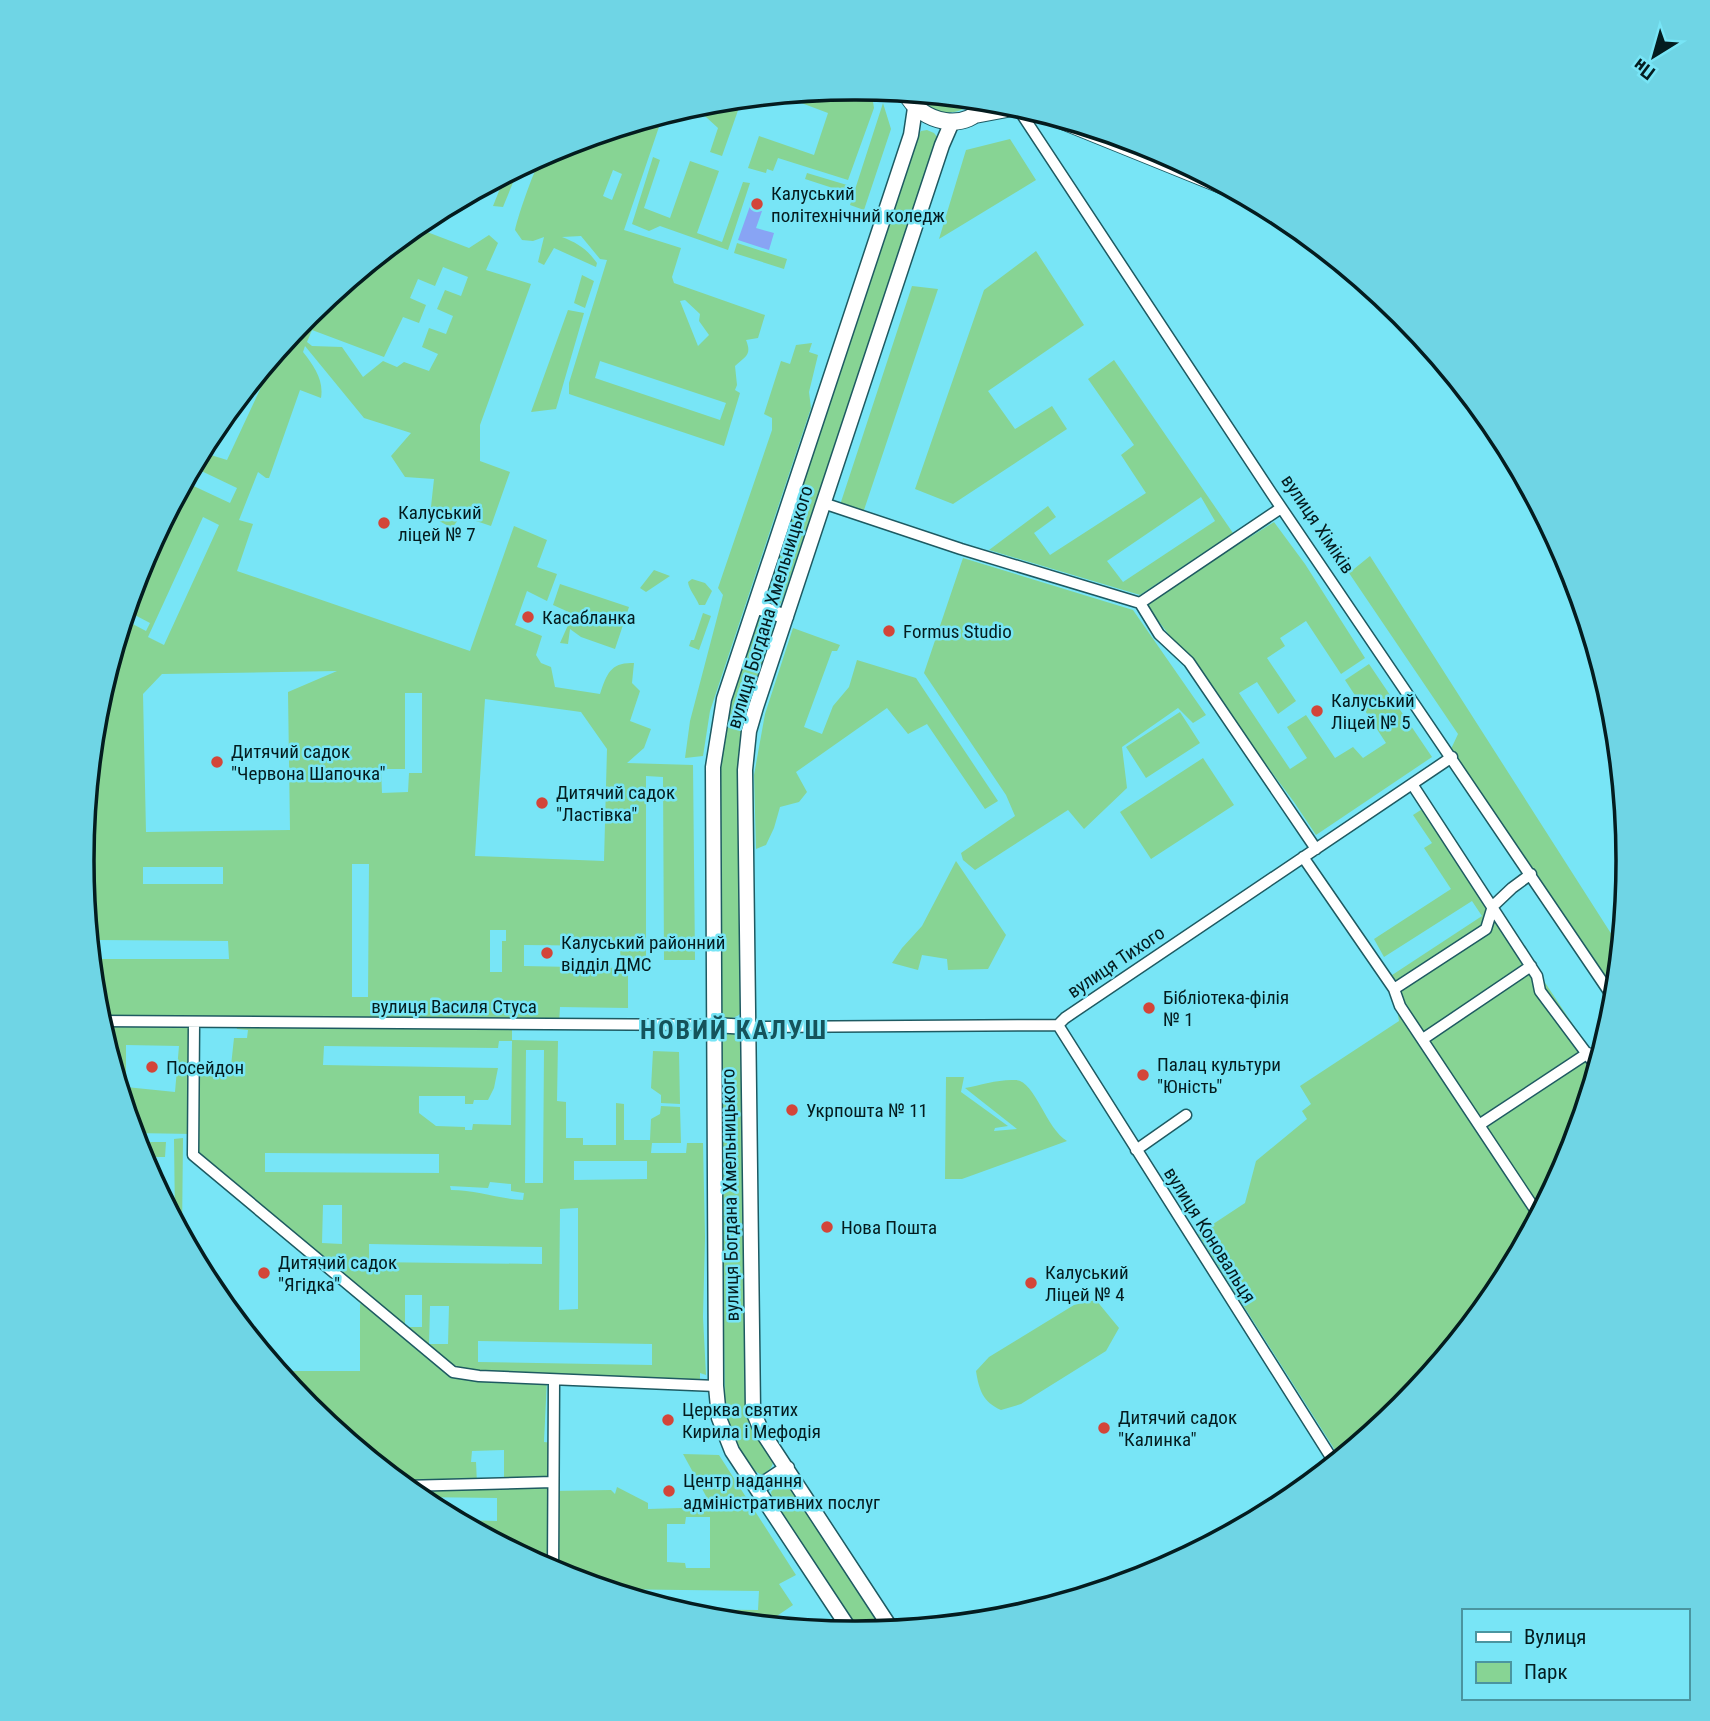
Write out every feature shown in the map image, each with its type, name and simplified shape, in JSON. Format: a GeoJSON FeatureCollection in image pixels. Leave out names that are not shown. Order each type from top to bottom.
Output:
{"type":"FeatureCollection","features":[{"type":"Feature","properties":{"kind":"main road"},"geometry":{"type":"LineString","coordinates":[[912,103],[915,108],[938,120],[952,122],[987,112]]}},
{"type":"Feature","properties":{"kind":"main road"},"geometry":{"type":"LineString","coordinates":[[974,115],[978,111]]}},
{"type":"Feature","properties":{"kind":"street","name":"вулиця Богдана Хмельницького"},"geometry":{"type":"LineString","coordinates":[[844,1621],[732,1451],[719,1418],[716,1386],[713,767],[724,699],[911,135],[915,108]]}},
{"type":"Feature","properties":{"kind":"street","name":"вулиця Хіміків"},"geometry":{"type":"LineString","coordinates":[[1026,120],[1281,508],[1605,985]]}},
{"type":"Feature","properties":{"kind":"street","name":"вулиця Богдана Хмельницького"},"geometry":{"type":"LineString","coordinates":[[885,1620],[761,1430],[753,1411],[745,771],[756,707],[942,145],[952,122]]}},
{"type":"Feature","properties":{"kind":"street"},"geometry":{"type":"LineString","coordinates":[[823,503],[961,549],[1140,603],[1159,634],[1189,662],[1316,849]]}},
{"type":"Feature","properties":{"kind":"street"},"geometry":{"type":"LineString","coordinates":[[1140,603],[1281,508]]}},
{"type":"Feature","properties":{"kind":"street"},"geometry":{"type":"LineString","coordinates":[[755,606],[786,617]]}},
{"type":"Feature","properties":{"kind":"street","name":"вулиця Тихого"},"geometry":{"type":"LineString","coordinates":[[748,1027],[1058,1026],[1065,1018],[1452,757]]}},
{"type":"Feature","properties":{"kind":"street"},"geometry":{"type":"LineString","coordinates":[[1412,784],[1531,966],[1537,976],[1540,991],[1590,1056]]}},
{"type":"Feature","properties":{"kind":"street"},"geometry":{"type":"LineString","coordinates":[[1303,857],[1394,989],[1400,1006],[1532,1206]]}},
{"type":"Feature","properties":{"kind":"street"},"geometry":{"type":"LineString","coordinates":[[1394,989],[1486,929],[1493,906],[1531,874]]}},
{"type":"Feature","properties":{"kind":"street"},"geometry":{"type":"LineString","coordinates":[[1423,1040],[1531,966]]}},
{"type":"Feature","properties":{"kind":"street","name":"вулиця Василя Стуса"},"geometry":{"type":"LineString","coordinates":[[112,1021],[713,1025]]}},
{"type":"Feature","properties":{"kind":"street"},"geometry":{"type":"LineString","coordinates":[[194,1023],[193,1155],[458,1374],[716,1386]]}},
{"type":"Feature","properties":{"kind":"street"},"geometry":{"type":"LineString","coordinates":[[713,1025],[748,1027]]}},
{"type":"Feature","properties":{"kind":"street","name":"вулиця Коновальця"},"geometry":{"type":"LineString","coordinates":[[1058,1026],[1329,1455]]}},
{"type":"Feature","properties":{"kind":"street"},"geometry":{"type":"LineString","coordinates":[[1479,1125],[1588,1053]]}},
{"type":"Feature","properties":{"kind":"street"},"geometry":{"type":"LineString","coordinates":[[1136,1150],[1186,1115]]}},
{"type":"Feature","properties":{"kind":"street"},"geometry":{"type":"LineString","coordinates":[[553,1558],[554,1380]]}},
{"type":"Feature","properties":{"kind":"street"},"geometry":{"type":"LineString","coordinates":[[757,1488],[787,1468]]}},
{"type":"Feature","properties":{"kind":"street"},"geometry":{"type":"LineString","coordinates":[[422,1486],[553,1482]]}},
{"type":"Feature","properties":{"kind":"green space"},"geometry":{"type":"Polygon","coordinates":[[[873,101],[874,108],[848,180],[778,158],[773,171],[767,169],[766,173],[748,168],[759,136],[814,155],[828,113],[800,103],[873,101]]]}},
{"type":"Feature","properties":{"kind":"green space"},"geometry":{"type":"Polygon","coordinates":[[[883,103],[891,129],[864,210],[850,205],[883,103]]]}},
{"type":"Feature","properties":{"kind":"green space"},"geometry":{"type":"Polygon","coordinates":[[[926,104],[964,109],[945,112],[926,104]]]}},
{"type":"Feature","properties":{"kind":"green space"},"geometry":{"type":"Polygon","coordinates":[[[738,110],[722,156],[710,152],[718,128],[704,116],[738,110]]]}},
{"type":"Feature","properties":{"kind":"green space"},"geometry":{"type":"Polygon","coordinates":[[[659,126],[624,230],[681,248],[672,277],[674,283],[765,315],[758,338],[746,340],[748,352],[735,366],[735,390],[740,393],[724,446],[569,394],[569,383],[607,260],[600,259],[581,236],[562,237],[585,250],[597,263],[596,267],[554,248],[544,265],[538,262],[544,237],[533,241],[522,240],[515,230],[536,171],[564,158],[659,126]],[[613,170],[603,196],[612,200],[622,174],[613,170]],[[685,300],[680,301],[698,346],[709,335],[699,321],[700,314],[685,300]],[[600,361],[595,378],[720,420],[726,403],[600,361]]]}},
{"type":"Feature","properties":{"kind":"green space"},"geometry":{"type":"Polygon","coordinates":[[[927,130],[938,138],[937,143],[783,598],[780,605],[773,607],[767,604],[764,598],[917,137],[921,131],[927,130]]]}},
{"type":"Feature","properties":{"kind":"green space"},"geometry":{"type":"Polygon","coordinates":[[[1010,139],[1036,180],[939,239],[966,150],[1010,139]]]}},
{"type":"Feature","properties":{"kind":"green space"},"geometry":{"type":"Polygon","coordinates":[[[653,157],[660,160],[644,208],[670,218],[690,161],[719,171],[697,233],[722,242],[743,182],[750,183],[728,250],[660,226],[649,231],[632,224],[653,157]]]}},
{"type":"Feature","properties":{"kind":"green space"},"geometry":{"type":"Polygon","coordinates":[[[807,173],[847,185],[845,192],[805,179],[807,173]]]}},
{"type":"Feature","properties":{"kind":"green space"},"geometry":{"type":"Polygon","coordinates":[[[514,181],[503,207],[493,206],[500,188],[514,181]]]}},
{"type":"Feature","properties":{"kind":"green space"},"geometry":{"type":"Polygon","coordinates":[[[427,232],[469,248],[489,235],[498,243],[486,270],[531,284],[480,425],[480,461],[510,472],[491,526],[461,516],[452,528],[430,516],[434,479],[405,477],[391,456],[411,433],[364,418],[305,346],[303,352],[320,379],[321,398],[300,390],[269,478],[258,472],[239,520],[253,524],[237,571],[470,651],[514,526],[547,540],[537,567],[557,574],[547,601],[527,591],[515,625],[542,636],[536,655],[541,663],[551,667],[555,687],[600,694],[611,670],[620,664],[634,663],[632,683],[640,691],[630,721],[651,729],[644,748],[627,763],[693,765],[695,960],[664,960],[663,777],[646,776],[646,964],[628,964],[628,1008],[560,1007],[559,1024],[512,1024],[512,1040],[558,1041],[557,1101],[566,1102],[566,1138],[583,1138],[583,1145],[616,1145],[616,1103],[624,1104],[624,1140],[650,1140],[651,1119],[660,1114],[661,1106],[680,1107],[681,1143],[652,1143],[651,1153],[686,1153],[687,1143],[703,1143],[703,1317],[706,1375],[700,1373],[700,1386],[547,1379],[544,1442],[553,1443],[553,1491],[611,1490],[615,1494],[617,1487],[648,1503],[648,1509],[712,1507],[683,1454],[719,1455],[796,1575],[779,1584],[793,1605],[777,1616],[729,1610],[758,1610],[759,1591],[639,1589],[564,1563],[478,1521],[497,1521],[497,1498],[439,1497],[392,1464],[317,1398],[292,1371],[360,1371],[362,1297],[193,1155],[193,1134],[145,1133],[129,1087],[175,1092],[179,1046],[126,1045],[126,1076],[109,1009],[101,959],[229,959],[228,941],[99,940],[94,860],[101,761],[120,664],[133,624],[146,631],[150,623],[135,615],[152,569],[193,486],[230,503],[237,488],[202,471],[212,455],[227,460],[262,386],[283,359],[317,323],[354,289],[427,232]],[[443,267],[435,286],[418,279],[410,298],[426,305],[419,323],[403,317],[384,357],[312,330],[307,342],[312,346],[342,347],[363,377],[383,361],[397,367],[404,362],[429,371],[438,354],[422,347],[429,328],[446,334],[453,316],[437,309],[445,290],[461,296],[468,277],[443,267]],[[203,517],[148,637],[164,645],[219,525],[203,517]],[[337,671],[162,674],[143,694],[146,832],[290,830],[288,692],[337,671]],[[405,693],[405,769],[381,769],[382,793],[408,792],[409,773],[422,773],[422,693],[405,693]],[[485,699],[475,856],[604,861],[607,749],[581,712],[485,699]],[[352,864],[352,997],[368,997],[369,864],[352,864]],[[143,867],[143,884],[223,884],[223,867],[143,867]],[[490,930],[490,972],[502,972],[502,941],[506,941],[506,930],[490,930]],[[524,945],[524,966],[621,968],[620,946],[524,945]],[[199,1023],[194,1062],[204,1063],[204,1066],[231,1066],[234,1038],[247,1038],[248,1030],[237,1029],[236,1024],[199,1023]],[[499,1041],[498,1048],[324,1046],[323,1065],[498,1068],[494,1088],[488,1100],[474,1100],[473,1104],[465,1104],[465,1096],[419,1096],[419,1113],[436,1126],[465,1127],[465,1130],[472,1130],[473,1124],[511,1125],[512,1041],[499,1041]],[[526,1050],[525,1183],[543,1183],[544,1050],[526,1050]],[[265,1153],[265,1172],[439,1173],[439,1154],[265,1153]],[[574,1161],[574,1180],[647,1179],[647,1161],[574,1161]],[[490,1182],[488,1188],[450,1186],[451,1190],[523,1200],[524,1193],[511,1191],[511,1184],[490,1182]],[[323,1205],[322,1243],[342,1244],[342,1205],[323,1205]],[[578,1208],[560,1209],[559,1310],[578,1309],[578,1208]],[[369,1244],[369,1262],[542,1264],[542,1247],[369,1244]],[[405,1295],[405,1327],[422,1327],[422,1295],[405,1295]],[[430,1306],[429,1344],[448,1344],[449,1306],[430,1306]],[[478,1341],[478,1362],[652,1365],[652,1344],[478,1341]],[[504,1450],[472,1451],[471,1462],[476,1462],[477,1484],[504,1483],[504,1450]],[[686,1517],[685,1524],[667,1524],[667,1562],[685,1563],[686,1568],[710,1568],[710,1517],[686,1517]]]}},
{"type":"Feature","properties":{"kind":"green space"},"geometry":{"type":"Polygon","coordinates":[[[737,243],[787,259],[784,269],[734,253],[737,243]]]}},
{"type":"Feature","properties":{"kind":"green space"},"geometry":{"type":"Polygon","coordinates":[[[1036,251],[1084,325],[988,391],[1015,429],[1052,406],[1067,429],[953,504],[915,489],[984,290],[1036,251]]]}},
{"type":"Feature","properties":{"kind":"green space"},"geometry":{"type":"Polygon","coordinates":[[[582,275],[594,281],[585,308],[574,303],[582,275]]]}},
{"type":"Feature","properties":{"kind":"green space"},"geometry":{"type":"Polygon","coordinates":[[[912,286],[938,289],[862,516],[839,508],[912,286]]]}},
{"type":"Feature","properties":{"kind":"green space"},"geometry":{"type":"Polygon","coordinates":[[[568,310],[584,313],[556,409],[531,412],[568,310]]]}},
{"type":"Feature","properties":{"kind":"green space"},"geometry":{"type":"Polygon","coordinates":[[[812,343],[809,352],[818,355],[809,392],[811,408],[710,711],[703,756],[685,758],[690,721],[723,595],[718,588],[772,430],[772,418],[764,414],[781,361],[790,364],[796,345],[812,343]]]}},
{"type":"Feature","properties":{"kind":"green space"},"geometry":{"type":"Polygon","coordinates":[[[1114,360],[1233,533],[1140,595],[989,550],[1048,506],[1056,517],[1034,533],[1050,555],[1146,493],[1121,455],[1134,445],[1088,379],[1114,360]],[[1201,497],[1107,561],[1123,582],[1215,521],[1201,497]]]}},
{"type":"Feature","properties":{"kind":"green space","name":"Калуський Ліцей № 5"},"geometry":{"type":"Polygon","coordinates":[[[1274,522],[1305,564],[1365,658],[1341,674],[1306,621],[1280,638],[1285,646],[1267,658],[1296,701],[1278,714],[1257,682],[1239,693],[1290,769],[1307,758],[1287,727],[1306,715],[1335,758],[1353,747],[1363,758],[1386,743],[1345,680],[1369,664],[1432,757],[1316,835],[1145,603],[1274,522]]]}},
{"type":"Feature","properties":{"kind":"green space"},"geometry":{"type":"Polygon","coordinates":[[[1370,556],[1612,934],[1606,979],[1451,749],[1458,734],[1349,573],[1370,556]]]}},
{"type":"Feature","properties":{"kind":"green space"},"geometry":{"type":"Polygon","coordinates":[[[963,558],[1133,610],[1206,715],[1193,723],[1178,708],[1122,747],[1127,788],[1084,829],[1068,810],[975,870],[963,860],[961,853],[1015,816],[1006,795],[924,673],[963,558]]]}},
{"type":"Feature","properties":{"kind":"green space"},"geometry":{"type":"Polygon","coordinates":[[[654,570],[670,576],[646,592],[640,588],[654,570]]]}},
{"type":"Feature","properties":{"kind":"green space"},"geometry":{"type":"Polygon","coordinates":[[[692,579],[705,583],[712,591],[705,605],[699,605],[691,591],[688,582],[692,579]]]}},
{"type":"Feature","properties":{"kind":"green space"},"geometry":{"type":"Polygon","coordinates":[[[560,584],[629,607],[615,649],[581,637],[570,629],[568,644],[560,643],[573,614],[553,605],[560,584]]]}},
{"type":"Feature","properties":{"kind":"green space"},"geometry":{"type":"Polygon","coordinates":[[[703,613],[711,616],[699,650],[689,646],[691,640],[694,640],[703,613]]]}},
{"type":"Feature","properties":{"kind":"green space"},"geometry":{"type":"Polygon","coordinates":[[[764,618],[773,625],[773,633],[749,706],[739,770],[740,1014],[729,1018],[721,1016],[719,770],[726,717],[754,627],[758,620],[764,618]]]}},
{"type":"Feature","properties":{"kind":"green space"},"geometry":{"type":"Polygon","coordinates":[[[793,628],[840,645],[837,651],[832,651],[804,727],[822,734],[833,706],[849,687],[857,660],[916,678],[998,801],[985,809],[927,724],[908,734],[887,708],[796,772],[807,792],[799,802],[780,807],[766,845],[756,849],[754,775],[765,714],[793,628]]]}},
{"type":"Feature","properties":{"kind":"green space"},"geometry":{"type":"Polygon","coordinates":[[[1180,712],[1200,743],[1146,778],[1126,747],[1180,712]]]}},
{"type":"Feature","properties":{"kind":"green space"},"geometry":{"type":"Polygon","coordinates":[[[1203,758],[1234,805],[1151,859],[1120,812],[1203,758]]]}},
{"type":"Feature","properties":{"kind":"green space"},"geometry":{"type":"Polygon","coordinates":[[[1427,806],[1591,1052],[1558,1152],[1514,1241],[1487,1283],[1427,1362],[1393,1398],[1335,1450],[1198,1234],[1245,1203],[1256,1161],[1307,1119],[1302,1111],[1311,1104],[1300,1086],[1399,1021],[1394,989],[1386,979],[1482,916],[1472,901],[1384,957],[1374,939],[1451,889],[1424,848],[1432,843],[1413,815],[1427,806]]]}},
{"type":"Feature","properties":{"kind":"green space"},"geometry":{"type":"Polygon","coordinates":[[[956,861],[1006,935],[988,969],[948,970],[947,959],[922,955],[918,970],[892,963],[922,926],[956,861]]]}},
{"type":"Feature","properties":{"kind":"green space"},"geometry":{"type":"Polygon","coordinates":[[[726,1033],[734,1034],[742,1040],[747,1411],[773,1457],[771,1468],[762,1475],[755,1471],[743,1456],[729,1426],[725,1408],[720,1041],[726,1033]]]}},
{"type":"Feature","properties":{"kind":"green space"},"geometry":{"type":"Polygon","coordinates":[[[653,1051],[679,1052],[680,1104],[661,1103],[661,1095],[651,1088],[653,1051]]]}},
{"type":"Feature","properties":{"kind":"green space"},"geometry":{"type":"Polygon","coordinates":[[[946,1077],[964,1077],[961,1092],[1008,1126],[995,1128],[994,1131],[1017,1129],[965,1088],[1003,1080],[1022,1082],[1067,1141],[962,1179],[945,1179],[946,1077]]]}},
{"type":"Feature","properties":{"kind":"green space"},"geometry":{"type":"Polygon","coordinates":[[[183,1138],[182,1215],[175,1200],[174,1139],[183,1138]]]}},
{"type":"Feature","properties":{"kind":"green space"},"geometry":{"type":"Polygon","coordinates":[[[148,1142],[166,1142],[165,1157],[154,1157],[148,1142]]]}},
{"type":"Feature","properties":{"kind":"green space"},"geometry":{"type":"Polygon","coordinates":[[[1096,1300],[1119,1328],[1106,1351],[1021,1404],[1001,1410],[986,1399],[980,1390],[976,1371],[989,1357],[1074,1305],[1096,1300]]]}},
{"type":"Feature","properties":{"kind":"green space"},"geometry":{"type":"Polygon","coordinates":[[[779,1483],[791,1487],[878,1620],[853,1621],[772,1498],[771,1492],[779,1483]]]}},
{"type":"Feature","properties":{"kind":"water"},"geometry":{"type":"Polygon","coordinates":[[[750,206],[762,211],[756,228],[774,233],[769,250],[738,240],[750,206]]]}},
{"type":"Feature","properties":{"kind":"place","name":"Калуський політехнічний коледж"},"geometry":{"type":"Point","coordinates":[757,204]}},
{"type":"Feature","properties":{"kind":"place","name":"Калуський ліцей № 7"},"geometry":{"type":"Point","coordinates":[384,523]}},
{"type":"Feature","properties":{"kind":"place","name":"Касабланка"},"geometry":{"type":"Point","coordinates":[528,617]}},
{"type":"Feature","properties":{"kind":"place","name":"Formus Studio"},"geometry":{"type":"Point","coordinates":[889,631]}},
{"type":"Feature","properties":{"kind":"place","name":"Калуський Ліцей № 5"},"geometry":{"type":"Point","coordinates":[1317,711]}},
{"type":"Feature","properties":{"kind":"place","name":"Дитячий садок \"Червона Шапочка\""},"geometry":{"type":"Point","coordinates":[217,762]}},
{"type":"Feature","properties":{"kind":"place","name":"Дитячий садок \"Ластівка\""},"geometry":{"type":"Point","coordinates":[542,803]}},
{"type":"Feature","properties":{"kind":"place","name":"Калуський районний відділ ДМС"},"geometry":{"type":"Point","coordinates":[547,953]}},
{"type":"Feature","properties":{"kind":"place","name":"Бібліотека-філія № 1"},"geometry":{"type":"Point","coordinates":[1149,1008]}},
{"type":"Feature","properties":{"kind":"place","name":"Посейдон"},"geometry":{"type":"Point","coordinates":[152,1067]}},
{"type":"Feature","properties":{"kind":"place","name":"Палац культури \"Юність\""},"geometry":{"type":"Point","coordinates":[1143,1075]}},
{"type":"Feature","properties":{"kind":"place","name":"Укрпошта № 11"},"geometry":{"type":"Point","coordinates":[792,1110]}},
{"type":"Feature","properties":{"kind":"place","name":"Нова Пошта"},"geometry":{"type":"Point","coordinates":[827,1227]}},
{"type":"Feature","properties":{"kind":"place","name":"Дитячий садок \"Ягідка\""},"geometry":{"type":"Point","coordinates":[264,1273]}},
{"type":"Feature","properties":{"kind":"place","name":"Калуський Ліцей № 4"},"geometry":{"type":"Point","coordinates":[1031,1283]}},
{"type":"Feature","properties":{"kind":"place","name":"Церква святих Кирила і Мефодія"},"geometry":{"type":"Point","coordinates":[668,1420]}},
{"type":"Feature","properties":{"kind":"place","name":"Дитячий садок \"Калинка\""},"geometry":{"type":"Point","coordinates":[1104,1428]}},
{"type":"Feature","properties":{"kind":"place","name":"Центр надання адміністративних послуг"},"geometry":{"type":"Point","coordinates":[669,1491]}},
{"type":"Feature","properties":{"kind":"district","name":"НОВИЙ КАЛУШ"},"geometry":{"type":"Point","coordinates":[734,1030]}}]}
